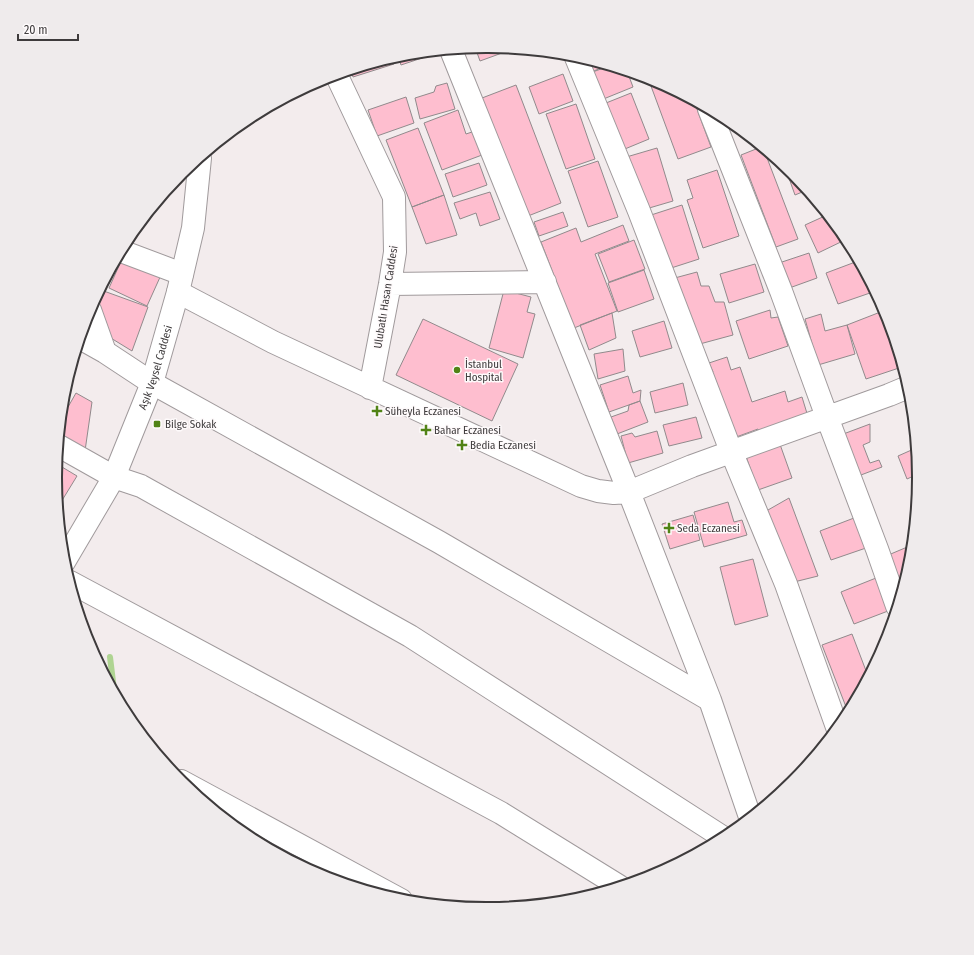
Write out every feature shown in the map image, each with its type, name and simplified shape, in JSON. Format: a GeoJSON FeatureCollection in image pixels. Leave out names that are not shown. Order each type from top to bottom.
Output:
{"type":"FeatureCollection","features":[{"type":"Feature","properties":{"kind":"street"},"geometry":{"type":"LineString","coordinates":[[453,55],[629,492],[710,700],[748,812]]}},
{"type":"Feature","properties":{"kind":"street"},"geometry":{"type":"LineString","coordinates":[[578,63],[639,211],[731,451],[786,584],[835,720]]}},
{"type":"Feature","properties":{"kind":"street","name":"Ulubatlı Hasan Caddesi"},"geometry":{"type":"LineString","coordinates":[[339,80],[394,197],[395,252],[370,388]]}},
{"type":"Feature","properties":{"kind":"street"},"geometry":{"type":"LineString","coordinates":[[713,119],[781,291],[894,597]]}},
{"type":"Feature","properties":{"kind":"street","name":"Aşık Veysel Caddesi"},"geometry":{"type":"LineString","coordinates":[[70,552],[114,477],[152,383],[180,283],[193,228],[199,165]]}},
{"type":"Feature","properties":{"kind":"street"},"geometry":{"type":"LineString","coordinates":[[126,254],[180,283],[273,342],[581,486],[598,491],[614,493],[629,492],[731,451],[902,390]]}},
{"type":"Feature","properties":{"kind":"street"},"geometry":{"type":"LineString","coordinates":[[390,284],[545,282]]}},
{"type":"Feature","properties":{"kind":"street"},"geometry":{"type":"LineString","coordinates":[[93,319],[105,352]]}},
{"type":"Feature","properties":{"kind":"street"},"geometry":{"type":"LineString","coordinates":[[85,341],[152,383],[439,542],[710,700]]}},
{"type":"Feature","properties":{"kind":"street"},"geometry":{"type":"LineString","coordinates":[[63,448],[114,477],[141,486],[410,636],[717,834]]}},
{"type":"Feature","properties":{"kind":"street"},"geometry":{"type":"LineString","coordinates":[[77,586],[501,813],[613,882]]}},
{"type":"Feature","properties":{"kind":"street"},"geometry":{"type":"LineString","coordinates":[[202,793],[380,889]]}},
{"type":"Feature","properties":{"kind":"building"},"geometry":{"type":"Polygon","coordinates":[[[477,53],[501,53],[480,61],[477,53]]]}},
{"type":"Feature","properties":{"kind":"building"},"geometry":{"type":"Polygon","coordinates":[[[420,59],[401,65],[400,62],[420,59]]]}},
{"type":"Feature","properties":{"kind":"building"},"geometry":{"type":"Polygon","coordinates":[[[394,64],[353,77],[353,75],[377,67],[394,64]]]}},
{"type":"Feature","properties":{"kind":"building"},"geometry":{"type":"Polygon","coordinates":[[[586,64],[600,68],[589,73],[586,64]]]}},
{"type":"Feature","properties":{"kind":"building"},"geometry":{"type":"Polygon","coordinates":[[[602,69],[630,78],[633,87],[601,100],[590,73],[602,69]]]}},
{"type":"Feature","properties":{"kind":"building"},"geometry":{"type":"Polygon","coordinates":[[[563,74],[573,101],[539,114],[529,87],[563,74]]]}},
{"type":"Feature","properties":{"kind":"building"},"geometry":{"type":"Polygon","coordinates":[[[447,83],[455,109],[420,119],[415,98],[434,92],[436,86],[447,83]]]}},
{"type":"Feature","properties":{"kind":"building"},"geometry":{"type":"Polygon","coordinates":[[[516,85],[561,203],[528,216],[482,98],[516,85]]]}},
{"type":"Feature","properties":{"kind":"building"},"geometry":{"type":"Polygon","coordinates":[[[651,86],[697,109],[711,147],[678,159],[651,86]]]}},
{"type":"Feature","properties":{"kind":"building"},"geometry":{"type":"Polygon","coordinates":[[[631,93],[649,139],[620,151],[601,105],[631,93]]]}},
{"type":"Feature","properties":{"kind":"building"},"geometry":{"type":"Polygon","coordinates":[[[406,97],[414,123],[377,136],[368,110],[406,97]]]}},
{"type":"Feature","properties":{"kind":"building"},"geometry":{"type":"Polygon","coordinates":[[[576,104],[595,159],[566,169],[546,114],[576,104]]]}},
{"type":"Feature","properties":{"kind":"building"},"geometry":{"type":"Polygon","coordinates":[[[458,110],[466,134],[472,132],[482,155],[442,170],[424,123],[458,110]]]}},
{"type":"Feature","properties":{"kind":"building"},"geometry":{"type":"Polygon","coordinates":[[[418,128],[444,195],[412,207],[386,140],[418,128]]]}},
{"type":"Feature","properties":{"kind":"building"},"geometry":{"type":"Polygon","coordinates":[[[657,148],[673,201],[639,211],[623,158],[657,148]]]}},
{"type":"Feature","properties":{"kind":"building"},"geometry":{"type":"Polygon","coordinates":[[[756,149],[767,158],[798,239],[776,247],[741,155],[756,149]]]}},
{"type":"Feature","properties":{"kind":"building"},"geometry":{"type":"Polygon","coordinates":[[[598,161],[618,217],[588,227],[568,171],[598,161]]]}},
{"type":"Feature","properties":{"kind":"building"},"geometry":{"type":"Polygon","coordinates":[[[479,163],[487,185],[453,197],[445,174],[479,163]]]}},
{"type":"Feature","properties":{"kind":"building"},"geometry":{"type":"Polygon","coordinates":[[[717,170],[739,236],[703,248],[687,200],[693,198],[687,180],[717,170]]]}},
{"type":"Feature","properties":{"kind":"building"},"geometry":{"type":"Polygon","coordinates":[[[790,180],[801,192],[795,195],[790,180]]]}},
{"type":"Feature","properties":{"kind":"building"},"geometry":{"type":"Polygon","coordinates":[[[490,192],[500,219],[480,226],[476,213],[460,219],[454,203],[490,192]]]}},
{"type":"Feature","properties":{"kind":"building"},"geometry":{"type":"Polygon","coordinates":[[[444,195],[457,235],[426,244],[412,207],[444,195]]]}},
{"type":"Feature","properties":{"kind":"building"},"geometry":{"type":"Polygon","coordinates":[[[682,205],[699,259],[665,270],[648,216],[682,205]]]}},
{"type":"Feature","properties":{"kind":"building"},"geometry":{"type":"Polygon","coordinates":[[[563,212],[568,226],[539,236],[534,222],[563,212]]]}},
{"type":"Feature","properties":{"kind":"building"},"geometry":{"type":"Polygon","coordinates":[[[822,217],[840,242],[818,253],[805,225],[822,217]]]}},
{"type":"Feature","properties":{"kind":"building"},"geometry":{"type":"Polygon","coordinates":[[[623,225],[629,241],[595,254],[617,311],[574,328],[541,242],[576,228],[581,242],[623,225]]]}},
{"type":"Feature","properties":{"kind":"building"},"geometry":{"type":"Polygon","coordinates":[[[634,240],[645,269],[609,282],[598,254],[634,240]]]}},
{"type":"Feature","properties":{"kind":"building"},"geometry":{"type":"Polygon","coordinates":[[[809,253],[817,278],[781,291],[773,265],[809,253]]]}},
{"type":"Feature","properties":{"kind":"building"},"geometry":{"type":"Polygon","coordinates":[[[124,257],[161,275],[147,306],[109,288],[124,257]]]}},
{"type":"Feature","properties":{"kind":"building"},"geometry":{"type":"Polygon","coordinates":[[[853,263],[869,293],[838,304],[826,273],[853,263]]]}},
{"type":"Feature","properties":{"kind":"building"},"geometry":{"type":"Polygon","coordinates":[[[755,264],[764,292],[729,303],[720,274],[755,264]]]}},
{"type":"Feature","properties":{"kind":"building"},"geometry":{"type":"Polygon","coordinates":[[[644,270],[654,299],[618,312],[608,283],[644,270]]]}},
{"type":"Feature","properties":{"kind":"building"},"geometry":{"type":"Polygon","coordinates":[[[697,272],[701,286],[709,286],[715,302],[724,302],[733,335],[696,345],[671,279],[697,272]]]}},
{"type":"Feature","properties":{"kind":"building"},"geometry":{"type":"Polygon","coordinates":[[[504,290],[531,297],[527,312],[535,314],[523,358],[489,348],[504,290]]]}},
{"type":"Feature","properties":{"kind":"building"},"geometry":{"type":"Polygon","coordinates":[[[105,292],[148,307],[132,351],[101,332],[95,316],[105,292]]]}},
{"type":"Feature","properties":{"kind":"building"},"geometry":{"type":"Polygon","coordinates":[[[770,310],[771,318],[778,317],[788,346],[749,359],[736,321],[770,310]]]}},
{"type":"Feature","properties":{"kind":"building"},"geometry":{"type":"Polygon","coordinates":[[[612,313],[616,338],[589,350],[580,325],[612,313]]]}},
{"type":"Feature","properties":{"kind":"building"},"geometry":{"type":"Polygon","coordinates":[[[878,313],[889,341],[897,369],[866,379],[847,325],[878,313]]]}},
{"type":"Feature","properties":{"kind":"building"},"geometry":{"type":"Polygon","coordinates":[[[821,314],[825,331],[847,325],[855,354],[818,365],[805,319],[821,314]]]}},
{"type":"Feature","properties":{"kind":"building","name":"İstanbul Hospital"},"geometry":{"type":"Polygon","coordinates":[[[423,319],[518,364],[492,421],[396,375],[423,319]]]}},
{"type":"Feature","properties":{"kind":"building"},"geometry":{"type":"Polygon","coordinates":[[[664,321],[672,348],[640,357],[632,331],[664,321]]]}},
{"type":"Feature","properties":{"kind":"building"},"geometry":{"type":"Polygon","coordinates":[[[623,349],[625,371],[598,379],[594,354],[623,349]]]}},
{"type":"Feature","properties":{"kind":"building"},"geometry":{"type":"Polygon","coordinates":[[[727,357],[731,370],[740,367],[752,402],[785,391],[788,402],[802,397],[809,420],[761,437],[758,429],[728,440],[705,375],[713,372],[709,363],[727,357]]]}},
{"type":"Feature","properties":{"kind":"building"},"geometry":{"type":"Polygon","coordinates":[[[628,376],[633,393],[641,390],[640,401],[609,412],[600,385],[628,376]]]}},
{"type":"Feature","properties":{"kind":"building"},"geometry":{"type":"Polygon","coordinates":[[[683,383],[688,405],[655,413],[650,392],[683,383]]]}},
{"type":"Feature","properties":{"kind":"building"},"geometry":{"type":"Polygon","coordinates":[[[76,393],[92,402],[84,458],[63,446],[69,405],[76,393]]]}},
{"type":"Feature","properties":{"kind":"building"},"geometry":{"type":"Polygon","coordinates":[[[640,401],[648,422],[617,434],[611,417],[628,411],[629,405],[640,401]]]}},
{"type":"Feature","properties":{"kind":"building"},"geometry":{"type":"Polygon","coordinates":[[[696,417],[702,438],[669,446],[663,425],[696,417]]]}},
{"type":"Feature","properties":{"kind":"building"},"geometry":{"type":"Polygon","coordinates":[[[870,424],[870,442],[863,445],[870,463],[879,460],[882,467],[853,478],[838,436],[870,424]]]}},
{"type":"Feature","properties":{"kind":"building"},"geometry":{"type":"Polygon","coordinates":[[[657,431],[663,453],[628,463],[621,436],[632,433],[635,437],[657,431]]]}},
{"type":"Feature","properties":{"kind":"building"},"geometry":{"type":"Polygon","coordinates":[[[777,436],[792,478],[758,490],[743,448],[777,436]]]}},
{"type":"Feature","properties":{"kind":"building"},"geometry":{"type":"Polygon","coordinates":[[[911,450],[912,477],[907,479],[898,456],[911,450]]]}},
{"type":"Feature","properties":{"kind":"building"},"geometry":{"type":"Polygon","coordinates":[[[62,467],[77,476],[63,499],[62,467]]]}},
{"type":"Feature","properties":{"kind":"building"},"geometry":{"type":"Polygon","coordinates":[[[789,498],[818,576],[786,584],[761,514],[789,498]]]}},
{"type":"Feature","properties":{"kind":"building"},"geometry":{"type":"Polygon","coordinates":[[[728,502],[734,522],[742,520],[747,535],[704,547],[694,512],[728,502]]]}},
{"type":"Feature","properties":{"kind":"building"},"geometry":{"type":"Polygon","coordinates":[[[693,515],[700,540],[670,549],[662,524],[693,515]]]}},
{"type":"Feature","properties":{"kind":"building"},"geometry":{"type":"Polygon","coordinates":[[[854,518],[866,548],[831,560],[820,531],[854,518]]]}},
{"type":"Feature","properties":{"kind":"building"},"geometry":{"type":"Polygon","coordinates":[[[905,548],[898,584],[886,556],[905,548]]]}},
{"type":"Feature","properties":{"kind":"building"},"geometry":{"type":"Polygon","coordinates":[[[753,559],[768,616],[735,625],[720,567],[753,559]]]}},
{"type":"Feature","properties":{"kind":"building"},"geometry":{"type":"Polygon","coordinates":[[[876,578],[888,611],[854,624],[841,592],[876,578]]]}},
{"type":"Feature","properties":{"kind":"building"},"geometry":{"type":"Polygon","coordinates":[[[852,634],[866,670],[845,705],[822,645],[852,634]]]}},
{"type":"Feature","properties":{"kind":"waterway"},"geometry":{"type":"LineString","coordinates":[[110,657],[112,677]]}},
{"type":"Feature","properties":{"kind":"place","name":"İstanbul Hospital"},"geometry":{"type":"Point","coordinates":[457,370]}},
{"type":"Feature","properties":{"kind":"place","name":"Süheyla Eczanesi"},"geometry":{"type":"Point","coordinates":[377,411]}},
{"type":"Feature","properties":{"kind":"place","name":"Bilge Sokak"},"geometry":{"type":"Point","coordinates":[157,424]}},
{"type":"Feature","properties":{"kind":"place","name":"Bahar Eczanesi"},"geometry":{"type":"Point","coordinates":[426,430]}},
{"type":"Feature","properties":{"kind":"place","name":"Bedia Eczanesi"},"geometry":{"type":"Point","coordinates":[462,445]}},
{"type":"Feature","properties":{"kind":"place","name":"Seda Eczanesi"},"geometry":{"type":"Point","coordinates":[669,528]}}]}
